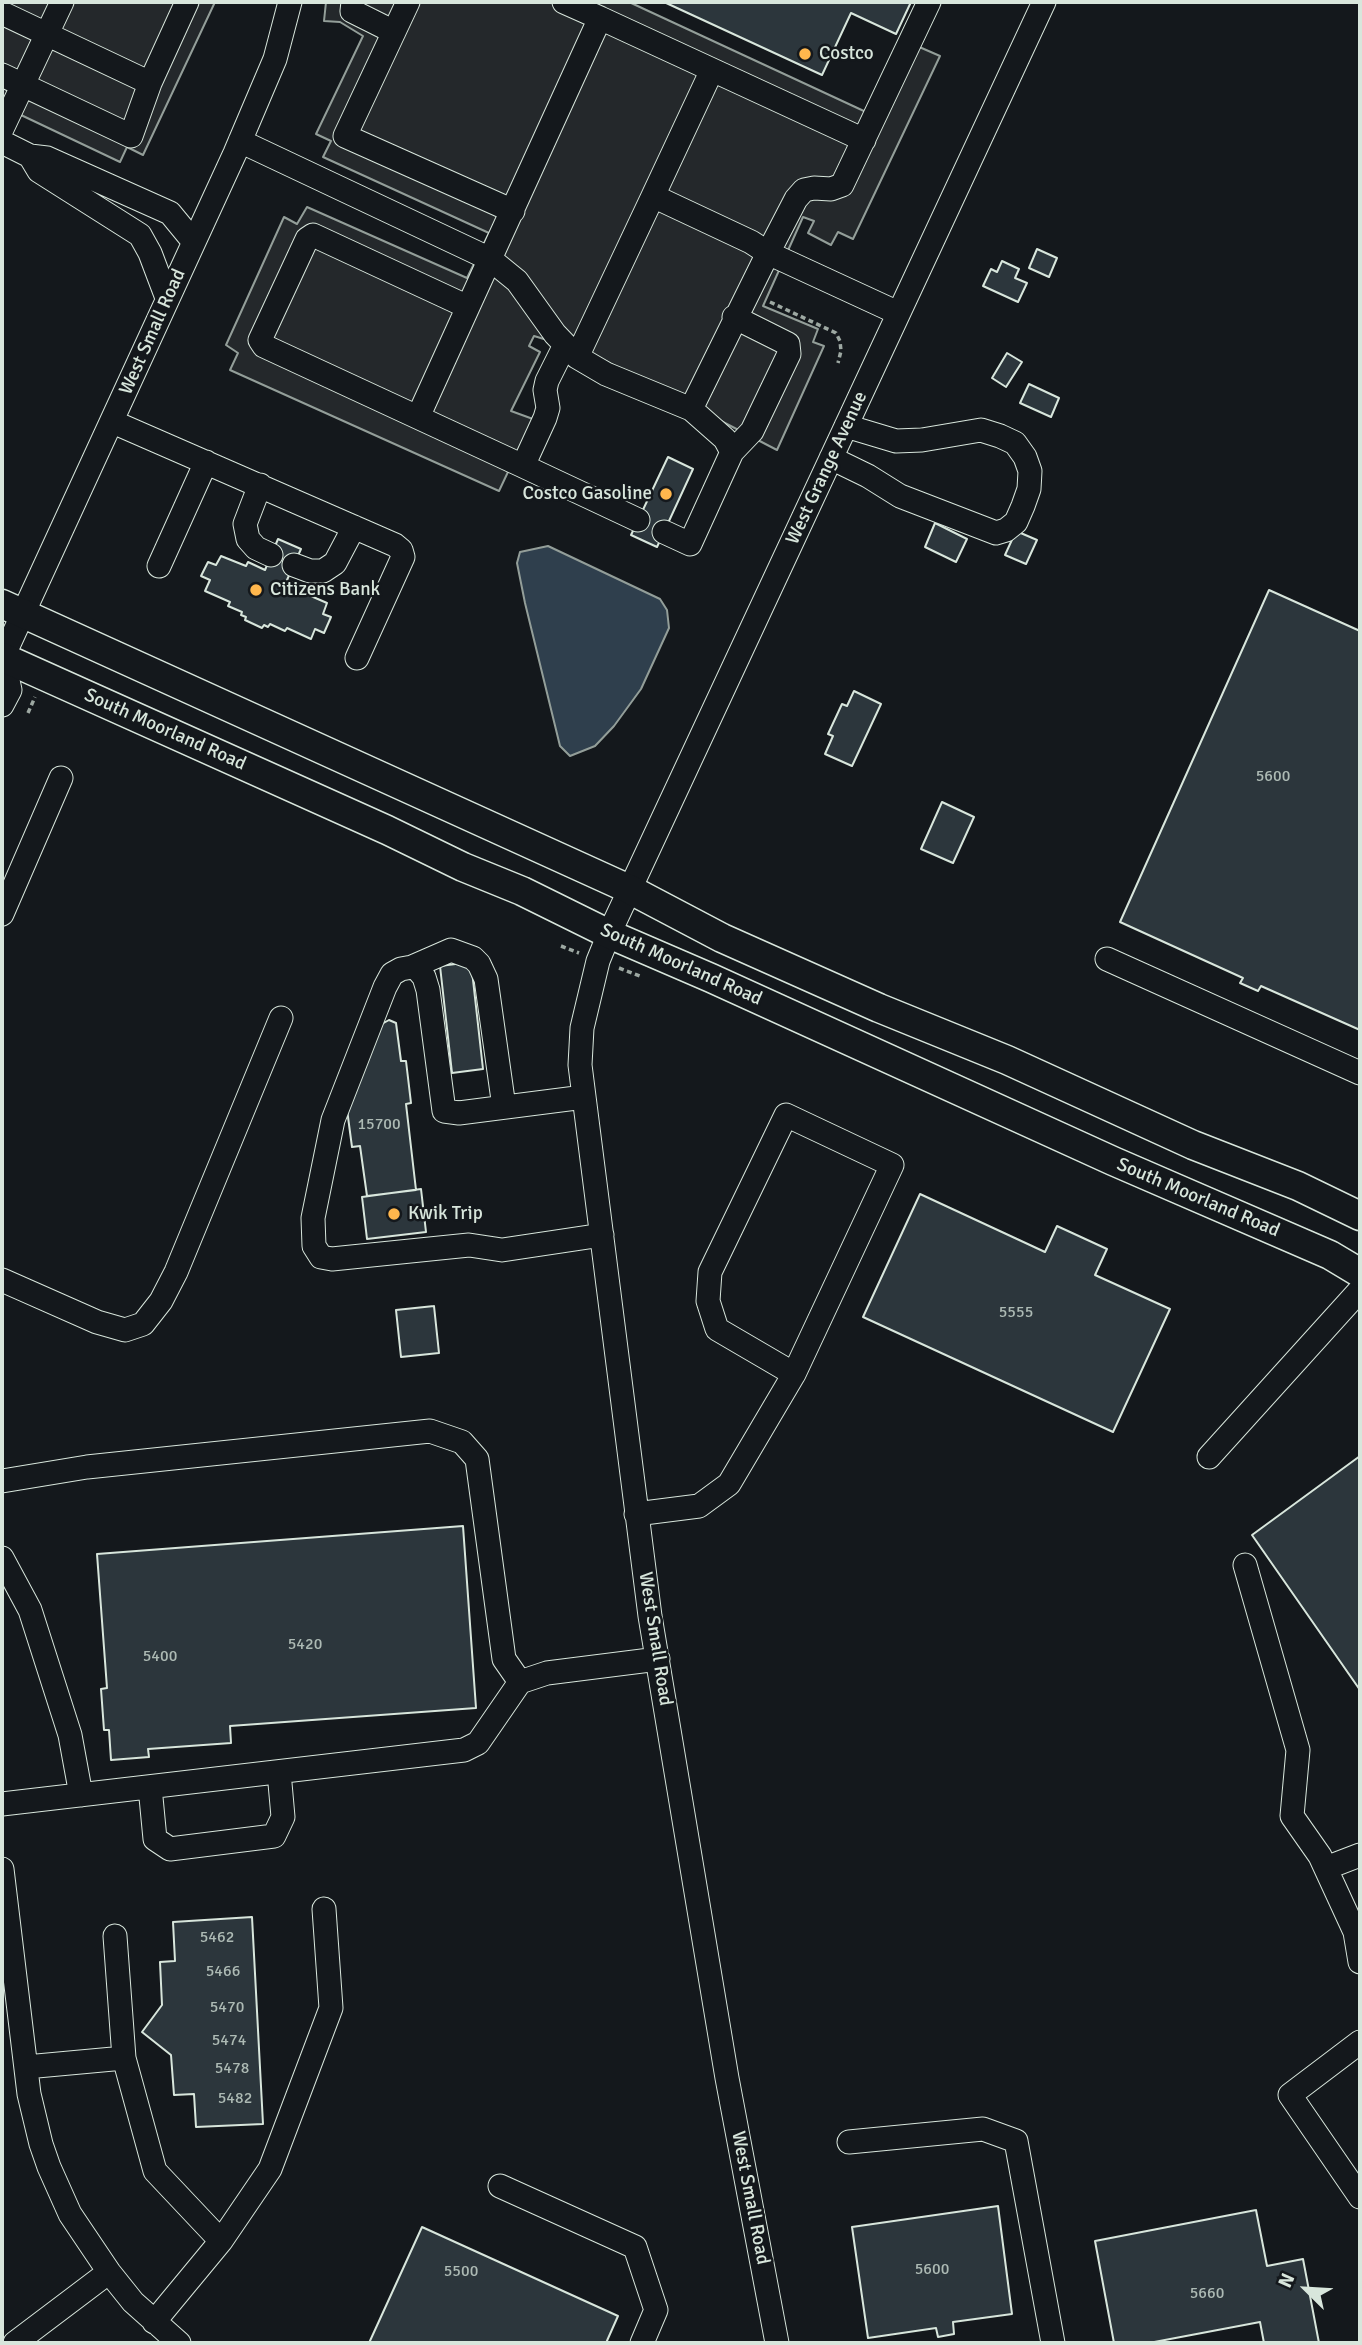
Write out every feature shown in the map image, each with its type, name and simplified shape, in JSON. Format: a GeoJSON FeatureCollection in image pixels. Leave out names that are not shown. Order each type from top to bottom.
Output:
{"type":"FeatureCollection","features":[{"type":"Feature","properties":{"kind":"main road"},"geometry":{"type":"LineString","coordinates":[[13,609],[629,889],[722,938],[879,1009],[1007,1060],[1193,1144],[1298,1186],[1360,1216]]}},
{"type":"Feature","properties":{"kind":"main road","name":"South Moorland Road"},"geometry":{"type":"LineString","coordinates":[[2,657],[1113,1161],[1330,1255],[1360,1273]]}},
{"type":"Feature","properties":{"kind":"street"},"geometry":{"type":"LineString","coordinates":[[2,129],[12,80],[46,35],[62,2]]}},
{"type":"Feature","properties":{"kind":"street"},"geometry":{"type":"LineString","coordinates":[[12,80],[131,136],[150,83],[187,2]]}},
{"type":"Feature","properties":{"kind":"street","name":"West Small Road"},"geometry":{"type":"LineString","coordinates":[[2,657],[13,609],[113,422],[240,141],[275,59],[289,2]]}},
{"type":"Feature","properties":{"kind":"street"},"geometry":{"type":"LineString","coordinates":[[353,2],[352,11],[394,32]]}},
{"type":"Feature","properties":{"kind":"street"},"geometry":{"type":"LineString","coordinates":[[408,2],[345,136],[513,211]]}},
{"type":"Feature","properties":{"kind":"street"},"geometry":{"type":"LineString","coordinates":[[564,2],[864,140]]}},
{"type":"Feature","properties":{"kind":"street"},"geometry":{"type":"LineString","coordinates":[[691,409],[734,317],[749,294],[800,194],[809,188],[831,190],[842,185],[929,2]]}},
{"type":"Feature","properties":{"kind":"street","name":"West Grange Avenue"},"geometry":{"type":"LineString","coordinates":[[609,934],[1044,2]]}},
{"type":"Feature","properties":{"kind":"street"},"geometry":{"type":"LineString","coordinates":[[2,13],[150,83]]}},
{"type":"Feature","properties":{"kind":"street"},"geometry":{"type":"LineString","coordinates":[[418,417],[600,19]]}},
{"type":"Feature","properties":{"kind":"street"},"geometry":{"type":"LineString","coordinates":[[523,466],[545,418],[547,381],[571,351],[653,196],[712,70]]}},
{"type":"Feature","properties":{"kind":"street"},"geometry":{"type":"LineString","coordinates":[[240,141],[489,260],[517,281],[571,351],[606,374],[691,409],[725,439],[732,452]]}},
{"type":"Feature","properties":{"kind":"street"},"geometry":{"type":"LineString","coordinates":[[2,142],[30,156],[47,158],[170,213],[193,241]]}},
{"type":"Feature","properties":{"kind":"street"},"geometry":{"type":"LineString","coordinates":[[30,156],[39,171],[141,235],[167,298]]}},
{"type":"Feature","properties":{"kind":"street"},"geometry":{"type":"LineString","coordinates":[[653,196],[898,313]]}},
{"type":"Feature","properties":{"kind":"street"},"geometry":{"type":"LineString","coordinates":[[468,307],[313,235],[307,239],[261,340],[264,346],[638,520]]}},
{"type":"Feature","properties":{"kind":"street"},"geometry":{"type":"LineString","coordinates":[[664,532],[690,544],[732,452],[752,431],[789,354],[788,344],[734,317]]}},
{"type":"Feature","properties":{"kind":"street"},"geometry":{"type":"LineString","coordinates":[[113,422],[260,485],[401,550],[403,557],[357,658]]}},
{"type":"Feature","properties":{"kind":"street"},"geometry":{"type":"LineString","coordinates":[[831,458],[869,476],[900,496],[996,533],[1006,530],[1016,522],[1020,514],[1029,489],[1030,471],[1026,457],[1016,443],[981,430],[922,440],[896,441],[846,426]]}},
{"type":"Feature","properties":{"kind":"street"},"geometry":{"type":"LineString","coordinates":[[159,566],[206,462]]}},
{"type":"Feature","properties":{"kind":"street"},"geometry":{"type":"LineString","coordinates":[[260,485],[245,524],[248,539],[256,548],[271,555]]}},
{"type":"Feature","properties":{"kind":"street"},"geometry":{"type":"LineString","coordinates":[[294,565],[310,571],[323,571],[335,563],[354,527]]}},
{"type":"Feature","properties":{"kind":"street"},"geometry":{"type":"LineString","coordinates":[[2,657],[9,690],[2,705]]}},
{"type":"Feature","properties":{"kind":"street"},"geometry":{"type":"LineString","coordinates":[[2,914],[61,778]]}},
{"type":"Feature","properties":{"kind":"street","name":"West Small Road"},"geometry":{"type":"LineString","coordinates":[[609,934],[598,961],[582,1028],[580,1052],[584,1097],[636,1514],[658,1658],[727,2078],[778,2343]]}},
{"type":"Feature","properties":{"kind":"street"},"geometry":{"type":"LineString","coordinates":[[504,1107],[486,979],[473,958],[451,950],[392,975],[333,1120],[313,1217],[314,1246],[321,1257],[332,1259],[469,1245],[502,1250],[602,1235]]}},
{"type":"Feature","properties":{"kind":"street"},"geometry":{"type":"LineString","coordinates":[[1107,959],[1360,1073]]}},
{"type":"Feature","properties":{"kind":"street"},"geometry":{"type":"LineString","coordinates":[[412,967],[424,977],[428,990],[444,1111],[459,1113],[584,1097]]}},
{"type":"Feature","properties":{"kind":"street"},"geometry":{"type":"LineString","coordinates":[[2,1280],[97,1322],[125,1330],[143,1324],[161,1301],[176,1272],[281,1018]]}},
{"type":"Feature","properties":{"kind":"street"},"geometry":{"type":"LineString","coordinates":[[636,1514],[699,1506],[729,1484],[794,1374],[892,1165],[786,1115],[710,1272],[708,1301],[717,1329],[794,1374]]}},
{"type":"Feature","properties":{"kind":"street"},"geometry":{"type":"LineString","coordinates":[[1209,1457],[1360,1290]]}},
{"type":"Feature","properties":{"kind":"street"},"geometry":{"type":"LineString","coordinates":[[2,1480],[87,1467],[430,1431],[461,1442],[477,1460],[504,1659],[520,1682]]}},
{"type":"Feature","properties":{"kind":"street"},"geometry":{"type":"LineString","coordinates":[[2,1558],[30,1610],[70,1735],[81,1795]]}},
{"type":"Feature","properties":{"kind":"street"},"geometry":{"type":"LineString","coordinates":[[1245,1565],[1298,1750],[1292,1816],[1321,1856],[1358,1950]]}},
{"type":"Feature","properties":{"kind":"street"},"geometry":{"type":"LineString","coordinates":[[2,1804],[464,1750],[478,1743],[520,1682],[547,1673],[658,1658]]}},
{"type":"Feature","properties":{"kind":"street"},"geometry":{"type":"LineString","coordinates":[[149,1787],[155,1839],[170,1849],[274,1836],[283,1817],[279,1772]]}},
{"type":"Feature","properties":{"kind":"street"},"geometry":{"type":"LineString","coordinates":[[1326,1868],[1360,1855]]}},
{"type":"Feature","properties":{"kind":"street"},"geometry":{"type":"LineString","coordinates":[[2,1869],[11,2026],[26,2067],[29,2094],[41,2144],[71,2214],[109,2272],[133,2302],[179,2343]]}},
{"type":"Feature","properties":{"kind":"street"},"geometry":{"type":"LineString","coordinates":[[154,2322],[221,2241],[270,2169],[331,2008],[324,1909]]}},
{"type":"Feature","properties":{"kind":"street"},"geometry":{"type":"LineString","coordinates":[[116,1936],[124,2058],[155,2171],[221,2241]]}},
{"type":"Feature","properties":{"kind":"street"},"geometry":{"type":"LineString","coordinates":[[1360,2042],[1290,2095],[1360,2197]]}},
{"type":"Feature","properties":{"kind":"street"},"geometry":{"type":"LineString","coordinates":[[26,2067],[124,2058]]}},
{"type":"Feature","properties":{"kind":"street"},"geometry":{"type":"LineString","coordinates":[[849,2142],[983,2129],[1016,2141],[1052,2343]]}},
{"type":"Feature","properties":{"kind":"street"},"geometry":{"type":"LineString","coordinates":[[500,2186],[635,2247],[656,2310],[642,2343]]}},
{"type":"Feature","properties":{"kind":"street"},"geometry":{"type":"LineString","coordinates":[[15,2343],[109,2272]]}},
{"type":"Feature","properties":{"kind":"path"},"geometry":{"type":"LineString","coordinates":[[770,302],[836,333],[841,351],[838,363]]}},
{"type":"Feature","properties":{"kind":"shaded area"},"geometry":{"type":"Polygon","coordinates":[[[2,2],[215,2],[143,155],[127,147],[120,162],[2,106],[2,2]]]}},
{"type":"Feature","properties":{"kind":"shaded area"},"geometry":{"type":"Polygon","coordinates":[[[326,2],[629,2],[866,112],[901,39],[940,56],[853,239],[838,232],[831,245],[808,233],[814,221],[803,217],[763,306],[818,329],[813,342],[824,346],[777,450],[590,353],[534,336],[529,346],[540,352],[511,411],[533,419],[499,491],[230,370],[238,353],[226,345],[284,217],[297,224],[307,207],[467,278],[489,233],[323,157],[331,141],[316,134],[363,36],[340,22],[324,21],[326,2]]]}},
{"type":"Feature","properties":{"kind":"water"},"geometry":{"type":"Polygon","coordinates":[[[548,546],[660,599],[667,610],[669,628],[641,689],[614,726],[595,746],[570,756],[560,746],[517,563],[520,552],[548,546]]]}},
{"type":"Feature","properties":{"kind":"building","name":"Costco"},"geometry":{"type":"Polygon","coordinates":[[[664,2],[911,2],[896,34],[851,13],[822,75],[664,2]]]}},
{"type":"Feature","properties":{"kind":"building"},"geometry":{"type":"Polygon","coordinates":[[[1037,249],[1057,258],[1049,277],[1029,268],[1037,249]]]}},
{"type":"Feature","properties":{"kind":"building"},"geometry":{"type":"Polygon","coordinates":[[[1002,261],[1019,269],[1015,278],[1027,283],[1018,302],[983,286],[991,269],[997,272],[1002,261]]]}},
{"type":"Feature","properties":{"kind":"building"},"geometry":{"type":"Polygon","coordinates":[[[1007,353],[1022,362],[1006,387],[992,378],[1007,353]]]}},
{"type":"Feature","properties":{"kind":"building"},"geometry":{"type":"Polygon","coordinates":[[[1029,384],[1059,398],[1051,417],[1020,403],[1029,384]]]}},
{"type":"Feature","properties":{"kind":"building","name":"Costco Gasoline"},"geometry":{"type":"Polygon","coordinates":[[[668,457],[693,469],[657,547],[631,535],[668,457]]]}},
{"type":"Feature","properties":{"kind":"building"},"geometry":{"type":"Polygon","coordinates":[[[935,523],[967,539],[956,562],[925,547],[935,523]]]}},
{"type":"Feature","properties":{"kind":"building"},"geometry":{"type":"Polygon","coordinates":[[[1016,531],[1037,540],[1026,564],[1005,555],[1016,531]]]}},
{"type":"Feature","properties":{"kind":"building","name":"Citizens Bank"},"geometry":{"type":"Polygon","coordinates":[[[278,539],[301,549],[287,580],[306,588],[304,593],[327,603],[323,614],[331,617],[324,633],[315,629],[311,639],[270,624],[262,628],[245,620],[242,612],[228,606],[230,602],[205,591],[210,580],[201,576],[208,562],[216,565],[221,556],[246,566],[248,562],[265,570],[278,539]]]}},
{"type":"Feature","properties":{"kind":"building"},"geometry":{"type":"Polygon","coordinates":[[[1269,590],[1360,631],[1360,1030],[1261,986],[1258,991],[1240,983],[1243,978],[1120,922],[1269,590]]]}},
{"type":"Feature","properties":{"kind":"building"},"geometry":{"type":"Polygon","coordinates":[[[854,691],[881,704],[852,766],[825,754],[833,736],[828,734],[842,704],[847,706],[854,691]]]}},
{"type":"Feature","properties":{"kind":"building"},"geometry":{"type":"Polygon","coordinates":[[[942,802],[974,817],[953,863],[921,849],[942,802]]]}},
{"type":"Feature","properties":{"kind":"building"},"geometry":{"type":"Polygon","coordinates":[[[471,962],[483,1069],[452,1073],[440,966],[471,962]]]}},
{"type":"Feature","properties":{"kind":"building","name":"Kwik Trip"},"geometry":{"type":"Polygon","coordinates":[[[389,1020],[396,1023],[401,1061],[406,1061],[411,1103],[406,1104],[416,1190],[367,1196],[360,1146],[352,1147],[346,1102],[380,1025],[389,1020]]]}},
{"type":"Feature","properties":{"kind":"building","name":"Kwik Trip"},"geometry":{"type":"Polygon","coordinates":[[[421,1189],[426,1232],[367,1239],[362,1197],[421,1189]]]}},
{"type":"Feature","properties":{"kind":"building"},"geometry":{"type":"Polygon","coordinates":[[[920,1194],[1045,1252],[1057,1226],[1107,1249],[1095,1275],[1170,1309],[1113,1432],[863,1317],[920,1194]]]}},
{"type":"Feature","properties":{"kind":"building"},"geometry":{"type":"Polygon","coordinates":[[[434,1306],[439,1353],[401,1357],[396,1310],[434,1306]]]}},
{"type":"Feature","properties":{"kind":"building"},"geometry":{"type":"Polygon","coordinates":[[[1360,1456],[1360,1690],[1252,1535],[1360,1456]]]}},
{"type":"Feature","properties":{"kind":"building"},"geometry":{"type":"Polygon","coordinates":[[[463,1526],[476,1708],[230,1726],[231,1743],[148,1749],[149,1757],[111,1760],[109,1730],[104,1730],[101,1689],[107,1688],[97,1554],[463,1526]]]}},
{"type":"Feature","properties":{"kind":"building"},"geometry":{"type":"Polygon","coordinates":[[[252,1917],[263,2124],[196,2127],[194,2094],[174,2095],[171,2055],[142,2032],[162,2005],[160,1962],[175,1961],[173,1922],[252,1917]]]}},
{"type":"Feature","properties":{"kind":"building"},"geometry":{"type":"Polygon","coordinates":[[[998,2206],[1012,2314],[953,2322],[954,2334],[938,2337],[936,2328],[868,2338],[852,2227],[998,2206]]]}},
{"type":"Feature","properties":{"kind":"building"},"geometry":{"type":"Polygon","coordinates":[[[1256,2210],[1267,2266],[1303,2259],[1319,2343],[1264,2343],[1260,2322],[1149,2343],[1114,2343],[1095,2241],[1256,2210]]]}},
{"type":"Feature","properties":{"kind":"building"},"geometry":{"type":"Polygon","coordinates":[[[422,2227],[618,2316],[606,2343],[369,2343],[422,2227]]]}},
{"type":"Feature","properties":{"kind":"place","name":"Costco"},"geometry":{"type":"Point","coordinates":[805,54]}},
{"type":"Feature","properties":{"kind":"place","name":"Costco Gasoline"},"geometry":{"type":"Point","coordinates":[666,494]}},
{"type":"Feature","properties":{"kind":"place","name":"Citizens Bank"},"geometry":{"type":"Point","coordinates":[256,590]}},
{"type":"Feature","properties":{"kind":"place","name":"Kwik Trip"},"geometry":{"type":"Point","coordinates":[394,1214]}}]}
